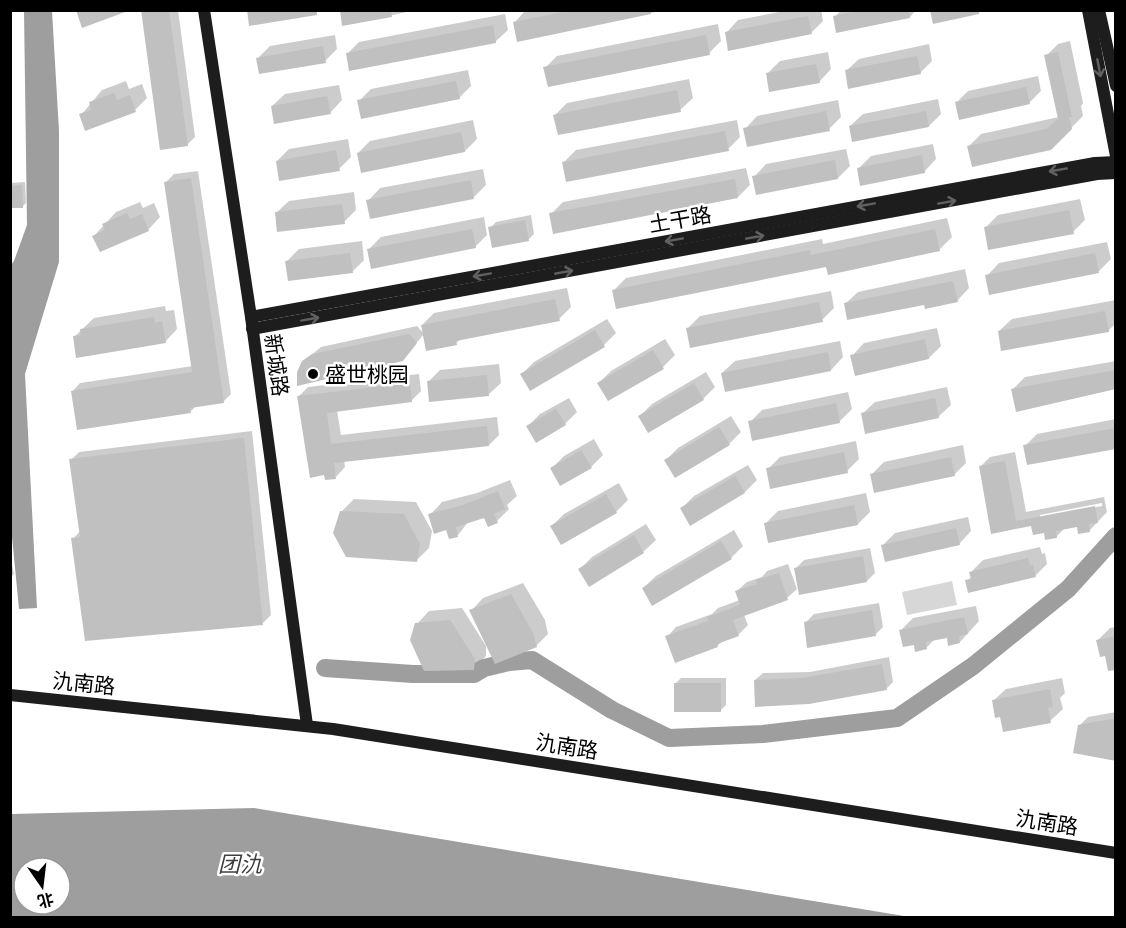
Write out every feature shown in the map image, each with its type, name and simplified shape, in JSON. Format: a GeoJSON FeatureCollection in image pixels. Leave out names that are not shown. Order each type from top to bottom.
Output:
{"type":"FeatureCollection","features":[{"type":"Feature","properties":{"kind":"street","name":"新城路"},"geometry":{"type":"LineString","coordinates":[[204,10],[252,323],[307,725]]}},
{"type":"Feature","properties":{"kind":"street"},"geometry":{"type":"LineString","coordinates":[[1088,10],[1116,156]]}},
{"type":"Feature","properties":{"kind":"street"},"geometry":{"type":"LineString","coordinates":[[1100,10],[1116,86]]}},
{"type":"Feature","properties":{"kind":"street","name":"土干路"},"geometry":{"type":"LineString","coordinates":[[252,323],[1095,163],[1116,162]]}},
{"type":"Feature","properties":{"kind":"street","name":"土干路"},"geometry":{"type":"LineString","coordinates":[[252,323],[1116,173]]}},
{"type":"Feature","properties":{"kind":"street","name":"氿南路"},"geometry":{"type":"LineString","coordinates":[[10,694],[307,725],[1116,853]]}},
{"type":"Feature","properties":{"kind":"shaded area"},"geometry":{"type":"Polygon","coordinates":[[[952,581],[957,605],[907,615],[902,592],[952,581]]]}},
{"type":"Feature","properties":{"kind":"water"},"geometry":{"type":"Polygon","coordinates":[[[24,11],[52,11],[59,131],[59,262],[25,374],[37,608],[19,609],[10,516],[10,266],[27,225],[24,11]]]}},
{"type":"Feature","properties":{"kind":"water","name":"团氿"},"geometry":{"type":"Polygon","coordinates":[[[254,808],[910,917],[11,917],[11,814],[254,808]]]}},
{"type":"Feature","properties":{"kind":"building"},"geometry":{"type":"Polygon","coordinates":[[[76,10],[128,10],[128,11],[82,28],[76,10]]]}},
{"type":"Feature","properties":{"kind":"building"},"geometry":{"type":"Polygon","coordinates":[[[141,10],[169,10],[188,146],[160,150],[141,10]]]}},
{"type":"Feature","properties":{"kind":"building"},"geometry":{"type":"Polygon","coordinates":[[[247,10],[317,10],[317,15],[249,26],[247,10]]]}},
{"type":"Feature","properties":{"kind":"building"},"geometry":{"type":"Polygon","coordinates":[[[340,10],[391,10],[392,17],[342,26],[340,10]]]}},
{"type":"Feature","properties":{"kind":"building"},"geometry":{"type":"Polygon","coordinates":[[[573,10],[651,10],[651,14],[517,42],[513,22],[573,10]]]}},
{"type":"Feature","properties":{"kind":"building"},"geometry":{"type":"Polygon","coordinates":[[[862,10],[909,10],[910,18],[836,33],[833,16],[862,10]]]}},
{"type":"Feature","properties":{"kind":"building"},"geometry":{"type":"Polygon","coordinates":[[[930,10],[979,10],[979,14],[933,24],[930,10]]]}},
{"type":"Feature","properties":{"kind":"building"},"geometry":{"type":"Polygon","coordinates":[[[808,16],[812,34],[728,51],[725,32],[808,16]]]}},
{"type":"Feature","properties":{"kind":"building"},"geometry":{"type":"Polygon","coordinates":[[[493,25],[496,43],[349,71],[346,53],[493,25]]]}},
{"type":"Feature","properties":{"kind":"building"},"geometry":{"type":"Polygon","coordinates":[[[706,35],[710,55],[548,87],[543,67],[706,35]]]}},
{"type":"Feature","properties":{"kind":"building"},"geometry":{"type":"Polygon","coordinates":[[[323,46],[326,63],[259,74],[256,58],[323,46]]]}},
{"type":"Feature","properties":{"kind":"building"},"geometry":{"type":"Polygon","coordinates":[[[1058,52],[1072,117],[1069,117],[1072,129],[1051,150],[972,167],[967,146],[1046,129],[1058,119],[1044,55],[1058,52]]]}},
{"type":"Feature","properties":{"kind":"building"},"geometry":{"type":"Polygon","coordinates":[[[917,56],[921,74],[848,89],[845,70],[917,56]]]}},
{"type":"Feature","properties":{"kind":"building"},"geometry":{"type":"Polygon","coordinates":[[[816,64],[820,83],[769,92],[766,73],[816,64]]]}},
{"type":"Feature","properties":{"kind":"building"},"geometry":{"type":"Polygon","coordinates":[[[456,81],[460,99],[361,119],[357,100],[456,81]]]}},
{"type":"Feature","properties":{"kind":"building"},"geometry":{"type":"Polygon","coordinates":[[[1026,87],[1030,104],[959,120],[955,102],[1026,87]]]}},
{"type":"Feature","properties":{"kind":"building"},"geometry":{"type":"Polygon","coordinates":[[[677,90],[681,112],[558,135],[553,115],[677,90]]]}},
{"type":"Feature","properties":{"kind":"building"},"geometry":{"type":"Polygon","coordinates":[[[114,93],[117,100],[130,95],[136,112],[85,131],[79,114],[91,110],[89,102],[114,93]]]}},
{"type":"Feature","properties":{"kind":"building"},"geometry":{"type":"Polygon","coordinates":[[[327,96],[331,114],[274,124],[271,106],[327,96]]]}},
{"type":"Feature","properties":{"kind":"building"},"geometry":{"type":"Polygon","coordinates":[[[826,111],[830,131],[747,147],[743,128],[826,111]]]}},
{"type":"Feature","properties":{"kind":"building"},"geometry":{"type":"Polygon","coordinates":[[[926,111],[929,127],[852,142],[849,126],[926,111]]]}},
{"type":"Feature","properties":{"kind":"building"},"geometry":{"type":"Polygon","coordinates":[[[725,131],[729,151],[566,182],[562,162],[725,131]]]}},
{"type":"Feature","properties":{"kind":"building"},"geometry":{"type":"Polygon","coordinates":[[[461,132],[465,152],[361,173],[357,153],[461,132]]]}},
{"type":"Feature","properties":{"kind":"building"},"geometry":{"type":"Polygon","coordinates":[[[336,150],[340,171],[279,181],[276,161],[336,150]]]}},
{"type":"Feature","properties":{"kind":"building"},"geometry":{"type":"Polygon","coordinates":[[[922,155],[925,173],[860,186],[857,168],[922,155]]]}},
{"type":"Feature","properties":{"kind":"building"},"geometry":{"type":"Polygon","coordinates":[[[835,160],[838,179],[756,195],[752,176],[835,160]]]}},
{"type":"Feature","properties":{"kind":"building"},"geometry":{"type":"Polygon","coordinates":[[[191,178],[224,403],[190,408],[191,413],[77,430],[71,391],[192,372],[164,182],[191,178]]]}},
{"type":"Feature","properties":{"kind":"building"},"geometry":{"type":"Polygon","coordinates":[[[735,179],[738,198],[553,234],[549,213],[735,179]]]}},
{"type":"Feature","properties":{"kind":"building"},"geometry":{"type":"Polygon","coordinates":[[[471,180],[474,199],[370,219],[366,200],[471,180]]]}},
{"type":"Feature","properties":{"kind":"building"},"geometry":{"type":"Polygon","coordinates":[[[22,185],[23,208],[10,208],[10,186],[22,185]]]}},
{"type":"Feature","properties":{"kind":"building"},"geometry":{"type":"Polygon","coordinates":[[[342,204],[345,224],[277,232],[275,212],[342,204]]]}},
{"type":"Feature","properties":{"kind":"building"},"geometry":{"type":"Polygon","coordinates":[[[1069,210],[1074,234],[988,250],[984,227],[1069,210]]]}},
{"type":"Feature","properties":{"kind":"building"},"geometry":{"type":"Polygon","coordinates":[[[127,213],[130,219],[142,214],[149,231],[100,252],[92,236],[105,230],[102,224],[127,213]]]}},
{"type":"Feature","properties":{"kind":"building"},"geometry":{"type":"Polygon","coordinates":[[[525,220],[529,241],[492,248],[488,227],[525,220]]]}},
{"type":"Feature","properties":{"kind":"building"},"geometry":{"type":"Polygon","coordinates":[[[472,229],[476,248],[371,269],[367,249],[472,229]]]}},
{"type":"Feature","properties":{"kind":"building"},"geometry":{"type":"Polygon","coordinates":[[[935,229],[940,251],[828,275],[826,267],[616,309],[612,290],[810,250],[811,255],[935,229]]]}},
{"type":"Feature","properties":{"kind":"building"},"geometry":{"type":"Polygon","coordinates":[[[350,253],[353,273],[288,281],[285,261],[350,253]]]}},
{"type":"Feature","properties":{"kind":"building"},"geometry":{"type":"Polygon","coordinates":[[[1095,253],[1099,273],[989,295],[985,275],[1095,253]]]}},
{"type":"Feature","properties":{"kind":"building"},"geometry":{"type":"Polygon","coordinates":[[[953,281],[958,302],[925,309],[924,305],[847,320],[844,303],[953,281]]]}},
{"type":"Feature","properties":{"kind":"building"},"geometry":{"type":"Polygon","coordinates":[[[555,299],[560,321],[456,341],[457,345],[426,351],[421,325],[555,299]]]}},
{"type":"Feature","properties":{"kind":"building"},"geometry":{"type":"Polygon","coordinates":[[[819,302],[823,322],[690,348],[686,328],[819,302]]]}},
{"type":"Feature","properties":{"kind":"building"},"geometry":{"type":"Polygon","coordinates":[[[1105,311],[1109,332],[1001,351],[998,331],[1105,311]]]}},
{"type":"Feature","properties":{"kind":"building"},"geometry":{"type":"Polygon","coordinates":[[[154,317],[155,323],[162,321],[166,343],[76,358],[73,336],[81,335],[80,329],[154,317]]]}},
{"type":"Feature","properties":{"kind":"building"},"geometry":{"type":"Polygon","coordinates":[[[595,330],[605,347],[530,391],[520,374],[595,330]]]}},
{"type":"Feature","properties":{"kind":"building"},"geometry":{"type":"Polygon","coordinates":[[[409,334],[417,343],[403,361],[297,386],[297,372],[302,361],[312,354],[409,334]]]}},
{"type":"Feature","properties":{"kind":"building"},"geometry":{"type":"Polygon","coordinates":[[[925,339],[929,359],[855,376],[850,355],[925,339]]]}},
{"type":"Feature","properties":{"kind":"building"},"geometry":{"type":"Polygon","coordinates":[[[653,350],[664,369],[608,401],[597,383],[653,350]]]}},
{"type":"Feature","properties":{"kind":"building"},"geometry":{"type":"Polygon","coordinates":[[[828,352],[831,371],[725,392],[721,373],[828,352]]]}},
{"type":"Feature","properties":{"kind":"building"},"geometry":{"type":"Polygon","coordinates":[[[1116,370],[1116,389],[1016,412],[1011,389],[1116,370]]]}},
{"type":"Feature","properties":{"kind":"building"},"geometry":{"type":"Polygon","coordinates":[[[487,375],[489,396],[429,402],[427,381],[487,375]]]}},
{"type":"Feature","properties":{"kind":"building"},"geometry":{"type":"Polygon","coordinates":[[[410,383],[412,402],[327,413],[331,444],[487,426],[489,446],[334,463],[336,479],[325,480],[324,475],[310,478],[297,396],[410,383]]]}},
{"type":"Feature","properties":{"kind":"building"},"geometry":{"type":"Polygon","coordinates":[[[694,383],[704,400],[648,433],[638,416],[694,383]]]}},
{"type":"Feature","properties":{"kind":"building"},"geometry":{"type":"Polygon","coordinates":[[[935,398],[939,418],[865,434],[861,413],[935,398]]]}},
{"type":"Feature","properties":{"kind":"building"},"geometry":{"type":"Polygon","coordinates":[[[836,403],[840,423],[752,441],[748,421],[836,403]]]}},
{"type":"Feature","properties":{"kind":"building"},"geometry":{"type":"Polygon","coordinates":[[[556,409],[566,425],[536,443],[526,426],[556,409]]]}},
{"type":"Feature","properties":{"kind":"building"},"geometry":{"type":"Polygon","coordinates":[[[719,427],[730,445],[675,478],[664,460],[719,427]]]}},
{"type":"Feature","properties":{"kind":"building"},"geometry":{"type":"Polygon","coordinates":[[[1116,428],[1116,449],[1027,465],[1023,445],[1116,428]]]}},
{"type":"Feature","properties":{"kind":"building"},"geometry":{"type":"Polygon","coordinates":[[[244,438],[263,625],[85,641],[71,538],[80,537],[69,459],[244,438]]]}},
{"type":"Feature","properties":{"kind":"building"},"geometry":{"type":"Polygon","coordinates":[[[581,450],[592,468],[560,486],[550,468],[581,450]]]}},
{"type":"Feature","properties":{"kind":"building"},"geometry":{"type":"Polygon","coordinates":[[[844,452],[848,473],[770,489],[766,468],[844,452]]]}},
{"type":"Feature","properties":{"kind":"building"},"geometry":{"type":"Polygon","coordinates":[[[951,457],[955,476],[874,493],[870,474],[951,457]]]}},
{"type":"Feature","properties":{"kind":"building"},"geometry":{"type":"Polygon","coordinates":[[[1005,461],[1016,521],[1095,506],[1098,523],[1089,524],[1090,532],[1078,534],[1077,527],[1056,531],[1057,538],[1045,540],[1044,533],[1033,535],[1031,526],[991,534],[979,466],[1005,461]]]}},
{"type":"Feature","properties":{"kind":"building"},"geometry":{"type":"Polygon","coordinates":[[[735,476],[745,493],[690,526],[680,508],[735,476]]]}},
{"type":"Feature","properties":{"kind":"building"},"geometry":{"type":"Polygon","coordinates":[[[498,491],[505,509],[494,514],[498,523],[488,527],[484,518],[456,527],[458,537],[449,539],[446,530],[434,534],[428,514],[463,505],[498,491]]]}},
{"type":"Feature","properties":{"kind":"building"},"geometry":{"type":"Polygon","coordinates":[[[606,494],[617,513],[561,545],[550,526],[606,494]]]}},
{"type":"Feature","properties":{"kind":"building"},"geometry":{"type":"Polygon","coordinates":[[[854,505],[858,525],[768,543],[764,523],[854,505]]]}},
{"type":"Feature","properties":{"kind":"building"},"geometry":{"type":"Polygon","coordinates":[[[340,511],[404,514],[420,544],[417,562],[346,557],[333,533],[340,511]]]}},
{"type":"Feature","properties":{"kind":"building"},"geometry":{"type":"Polygon","coordinates":[[[956,528],[960,545],[885,562],[881,545],[956,528]]]}},
{"type":"Feature","properties":{"kind":"building"},"geometry":{"type":"Polygon","coordinates":[[[634,535],[644,553],[589,587],[578,569],[634,535]]]}},
{"type":"Feature","properties":{"kind":"building"},"geometry":{"type":"Polygon","coordinates":[[[721,541],[732,559],[652,606],[642,588],[721,541]]]}},
{"type":"Feature","properties":{"kind":"building"},"geometry":{"type":"Polygon","coordinates":[[[863,556],[867,582],[799,595],[794,568],[863,556]]]}},
{"type":"Feature","properties":{"kind":"building"},"geometry":{"type":"Polygon","coordinates":[[[1028,558],[1030,565],[1033,565],[1036,577],[968,593],[965,580],[971,579],[969,572],[1028,558]]]}},
{"type":"Feature","properties":{"kind":"building"},"geometry":{"type":"Polygon","coordinates":[[[779,573],[788,600],[733,620],[739,636],[717,644],[718,647],[675,663],[665,636],[708,621],[707,617],[740,605],[735,591],[757,584],[756,580],[779,573]]]}},
{"type":"Feature","properties":{"kind":"building"},"geometry":{"type":"Polygon","coordinates":[[[511,594],[533,633],[537,647],[495,664],[469,610],[511,594]]]}},
{"type":"Feature","properties":{"kind":"building"},"geometry":{"type":"Polygon","coordinates":[[[872,610],[876,636],[807,648],[804,622],[872,610]]]}},
{"type":"Feature","properties":{"kind":"building"},"geometry":{"type":"Polygon","coordinates":[[[964,617],[968,634],[959,636],[960,643],[948,646],[947,638],[926,642],[927,649],[915,652],[914,645],[903,647],[899,630],[964,617]]]}},
{"type":"Feature","properties":{"kind":"building"},"geometry":{"type":"Polygon","coordinates":[[[450,620],[475,659],[474,670],[424,671],[410,640],[415,623],[450,620]]]}},
{"type":"Feature","properties":{"kind":"building"},"geometry":{"type":"Polygon","coordinates":[[[1116,636],[1116,670],[1108,671],[1105,656],[1100,657],[1096,640],[1116,636]]]}},
{"type":"Feature","properties":{"kind":"building"},"geometry":{"type":"Polygon","coordinates":[[[882,664],[887,690],[809,704],[755,707],[754,680],[802,678],[882,664]]]}},
{"type":"Feature","properties":{"kind":"building"},"geometry":{"type":"Polygon","coordinates":[[[674,683],[721,683],[721,712],[674,712],[674,683]]]}},
{"type":"Feature","properties":{"kind":"building"},"geometry":{"type":"Polygon","coordinates":[[[1050,689],[1053,707],[1048,708],[1051,723],[1003,732],[1000,717],[995,718],[992,700],[1050,689]]]}},
{"type":"Feature","properties":{"kind":"building"},"geometry":{"type":"Polygon","coordinates":[[[1116,718],[1116,761],[1073,753],[1078,725],[1116,718]]]}},
{"type":"Feature","properties":{"kind":"waterway"},"geometry":{"type":"LineString","coordinates":[[325,668],[413,674],[474,674],[484,668],[509,662],[532,660],[612,710],[669,738],[763,734],[897,718],[973,666],[1068,589],[1116,536]]}},
{"type":"Feature","properties":{"kind":"place","name":"盛世桃园"},"geometry":{"type":"Point","coordinates":[313,374]}}]}
